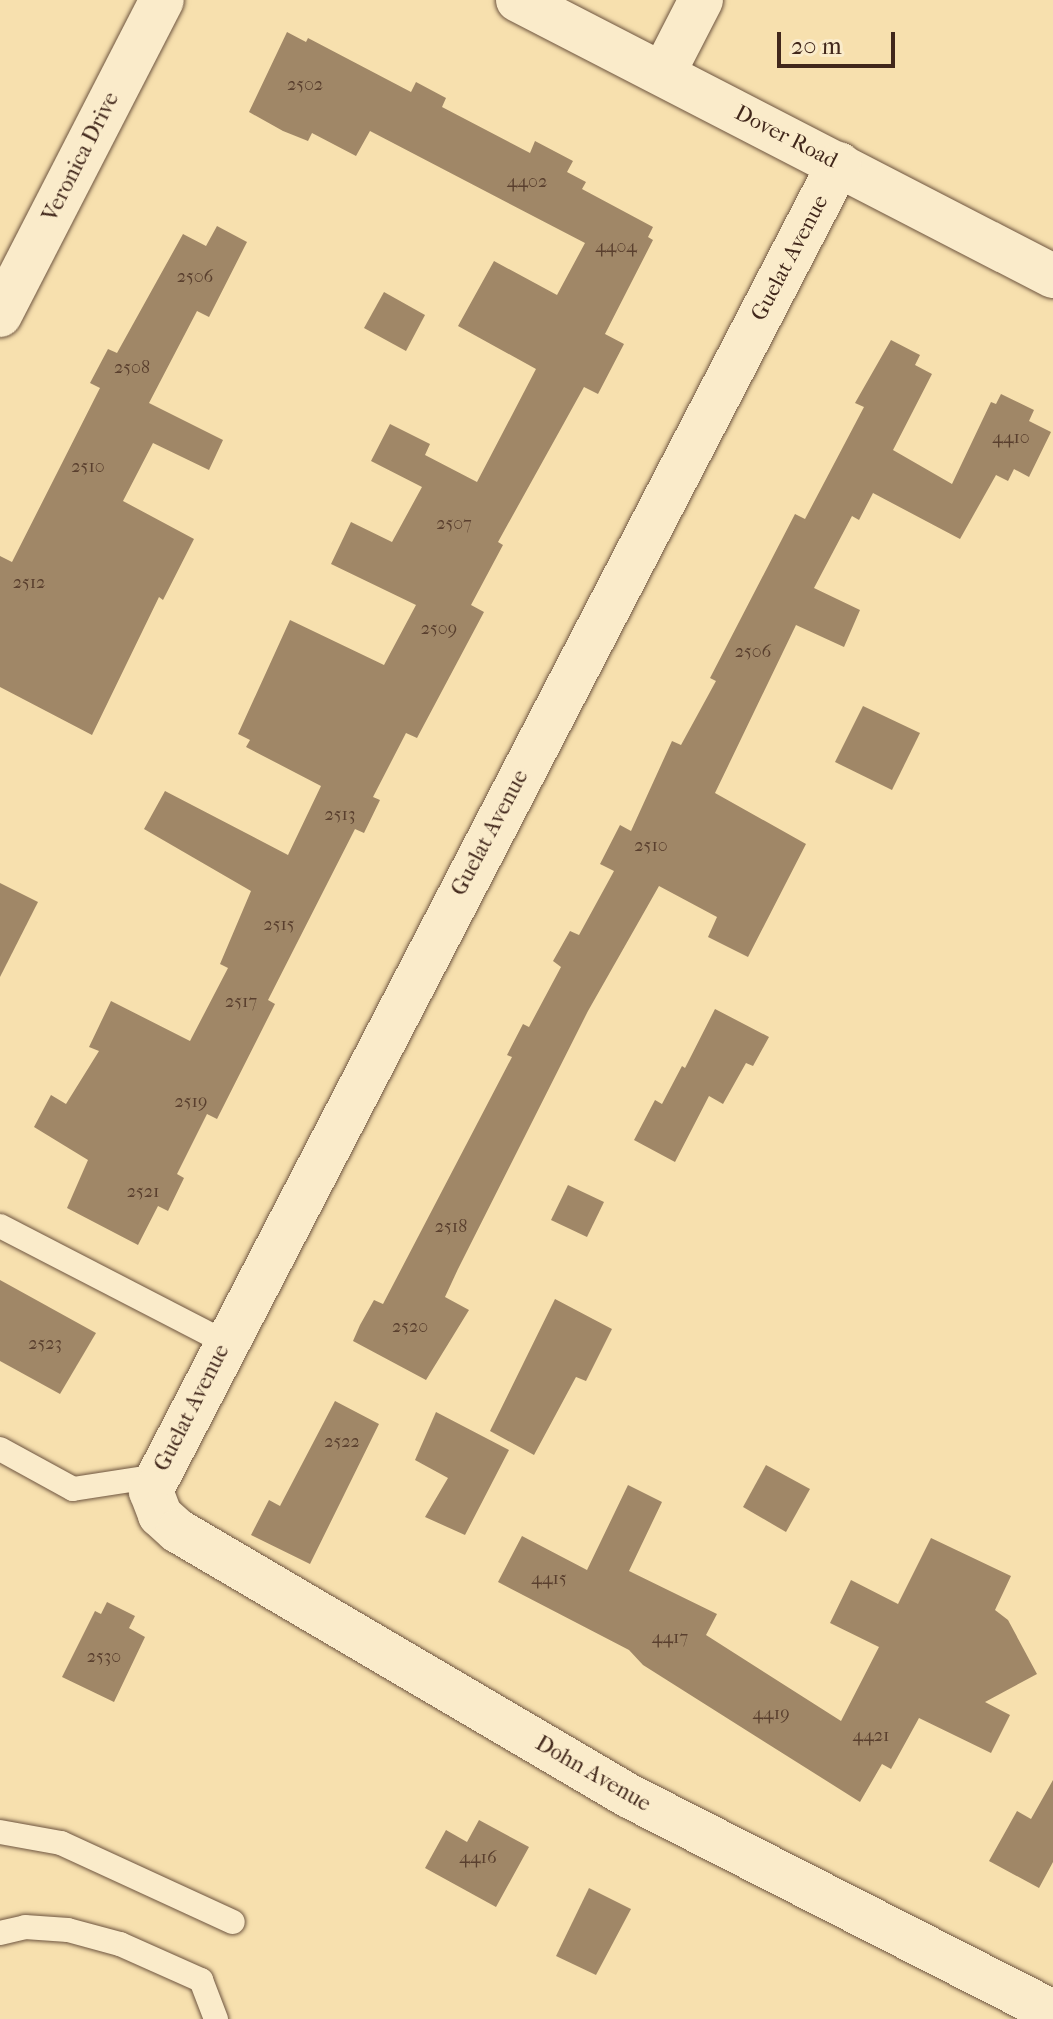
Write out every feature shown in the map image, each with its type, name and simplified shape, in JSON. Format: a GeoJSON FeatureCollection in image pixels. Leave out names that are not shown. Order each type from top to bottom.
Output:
{"type":"FeatureCollection","features":[{"type":"Feature","properties":{"kind":"street","name":"Veronica Drive"},"geometry":{"type":"LineString","coordinates":[[0,315],[162,0]]}},
{"type":"Feature","properties":{"kind":"street","name":"Dover Road"},"geometry":{"type":"LineString","coordinates":[[518,0],[1053,276]]}},
{"type":"Feature","properties":{"kind":"street"},"geometry":{"type":"LineString","coordinates":[[663,74],[701,0]]}},
{"type":"Feature","properties":{"kind":"street","name":"Guelat Avenue"},"geometry":{"type":"LineString","coordinates":[[155,1490],[225,1342],[839,164]]}},
{"type":"Feature","properties":{"kind":"street","name":"Dohn Avenue"},"geometry":{"type":"LineString","coordinates":[[155,1490],[178,1531],[629,1796],[1053,2012]]}},
{"type":"Feature","properties":{"kind":"lane"},"geometry":{"type":"LineString","coordinates":[[0,1226],[225,1342]]}},
{"type":"Feature","properties":{"kind":"lane"},"geometry":{"type":"LineString","coordinates":[[0,1449],[73,1489],[155,1490]]}},
{"type":"Feature","properties":{"kind":"lane"},"geometry":{"type":"LineString","coordinates":[[0,1832],[61,1843],[233,1922]]}},
{"type":"Feature","properties":{"kind":"lane"},"geometry":{"type":"LineString","coordinates":[[0,1933],[25,1927],[68,1930],[120,1944],[201,1980],[216,2019]]}},
{"type":"Feature","properties":{"kind":"building"},"geometry":{"type":"Polygon","coordinates":[[[287,32],[306,42],[308,38],[411,92],[416,82],[446,98],[442,107],[530,153],[535,141],[573,161],[567,172],[586,182],[582,189],[653,227],[648,237],[653,240],[605,334],[624,344],[598,394],[584,387],[498,542],[503,545],[471,605],[484,612],[417,738],[406,733],[373,797],[380,800],[364,833],[355,829],[268,1000],[275,1004],[217,1119],[207,1114],[177,1174],[184,1178],[168,1211],[158,1206],[138,1245],[67,1208],[88,1160],[34,1127],[51,1095],[66,1104],[99,1051],[89,1047],[111,1001],[190,1041],[228,968],[220,964],[251,891],[144,829],[165,791],[288,855],[321,786],[246,747],[250,740],[238,734],[290,620],[384,665],[416,605],[331,564],[351,522],[392,542],[422,487],[371,461],[390,424],[430,444],[425,455],[477,482],[536,369],[458,326],[494,261],[557,295],[585,243],[370,131],[356,156],[312,133],[308,141],[283,131],[249,112],[287,32]]]}},
{"type":"Feature","properties":{"kind":"building"},"geometry":{"type":"Polygon","coordinates":[[[217,226],[247,242],[209,317],[197,311],[149,403],[223,440],[209,470],[153,443],[123,501],[194,539],[163,600],[159,597],[92,735],[0,687],[0,556],[12,562],[100,388],[90,383],[108,349],[117,353],[183,234],[206,246],[217,226]]]}},
{"type":"Feature","properties":{"kind":"building"},"geometry":{"type":"Polygon","coordinates":[[[384,292],[425,315],[406,351],[364,328],[384,292]]]}},
{"type":"Feature","properties":{"kind":"building"},"geometry":{"type":"Polygon","coordinates":[[[891,340],[920,355],[915,365],[932,374],[893,450],[952,484],[991,402],[996,404],[1001,394],[1034,410],[1029,421],[1051,432],[1029,477],[1014,469],[1008,481],[996,475],[960,539],[873,493],[859,520],[852,516],[814,588],[860,610],[844,647],[796,625],[715,793],[806,844],[748,957],[708,937],[717,917],[659,886],[588,1011],[458,1269],[445,1297],[469,1310],[426,1380],[353,1341],[360,1325],[374,1300],[383,1304],[512,1057],[507,1055],[523,1024],[529,1027],[561,967],[553,961],[570,931],[579,935],[614,871],[600,864],[620,825],[631,831],[672,741],[681,745],[716,681],[710,678],[795,514],[805,519],[864,407],[855,403],[891,340]]]}},
{"type":"Feature","properties":{"kind":"building"},"geometry":{"type":"Polygon","coordinates":[[[863,706],[920,733],[892,790],[835,762],[863,706]]]}},
{"type":"Feature","properties":{"kind":"building"},"geometry":{"type":"Polygon","coordinates":[[[0,883],[38,902],[0,977],[0,883]]]}},
{"type":"Feature","properties":{"kind":"building"},"geometry":{"type":"Polygon","coordinates":[[[715,1009],[769,1037],[753,1066],[746,1063],[723,1104],[709,1096],[675,1162],[634,1140],[655,1100],[662,1104],[682,1066],[685,1068],[715,1009]]]}},
{"type":"Feature","properties":{"kind":"building"},"geometry":{"type":"Polygon","coordinates":[[[568,1185],[604,1202],[587,1237],[551,1220],[568,1185]]]}},
{"type":"Feature","properties":{"kind":"building"},"geometry":{"type":"Polygon","coordinates":[[[0,1280],[96,1333],[60,1394],[0,1361],[0,1280]]]}},
{"type":"Feature","properties":{"kind":"building"},"geometry":{"type":"Polygon","coordinates":[[[555,1299],[612,1329],[586,1381],[576,1377],[534,1455],[490,1431],[555,1299]]]}},
{"type":"Feature","properties":{"kind":"building"},"geometry":{"type":"Polygon","coordinates":[[[335,1401],[379,1424],[310,1564],[251,1535],[269,1500],[280,1506],[335,1401]]]}},
{"type":"Feature","properties":{"kind":"building"},"geometry":{"type":"Polygon","coordinates":[[[436,1412],[509,1450],[465,1535],[425,1517],[448,1478],[415,1460],[436,1412]]]}},
{"type":"Feature","properties":{"kind":"building"},"geometry":{"type":"Polygon","coordinates":[[[766,1465],[810,1489],[786,1532],[743,1507],[766,1465]]]}},
{"type":"Feature","properties":{"kind":"building"},"geometry":{"type":"Polygon","coordinates":[[[628,1485],[662,1502],[629,1571],[717,1614],[706,1635],[841,1721],[879,1647],[830,1623],[851,1580],[898,1604],[931,1538],[1011,1576],[995,1610],[1008,1620],[1037,1674],[985,1702],[1010,1715],[991,1753],[919,1718],[891,1769],[882,1764],[860,1802],[643,1665],[629,1650],[498,1582],[522,1536],[587,1570],[628,1485]]]}},
{"type":"Feature","properties":{"kind":"building"},"geometry":{"type":"Polygon","coordinates":[[[107,1602],[135,1616],[129,1628],[145,1637],[114,1702],[62,1677],[95,1611],[101,1614],[107,1602]]]}},
{"type":"Feature","properties":{"kind":"building"},"geometry":{"type":"Polygon","coordinates":[[[1053,1780],[1053,1862],[1039,1888],[989,1861],[1017,1811],[1031,1819],[1053,1780]]]}},
{"type":"Feature","properties":{"kind":"building"},"geometry":{"type":"Polygon","coordinates":[[[479,1820],[529,1847],[496,1907],[425,1868],[446,1830],[467,1842],[479,1820]]]}},
{"type":"Feature","properties":{"kind":"building"},"geometry":{"type":"Polygon","coordinates":[[[589,1888],[631,1909],[596,1975],[556,1956],[589,1888]]]}}]}
